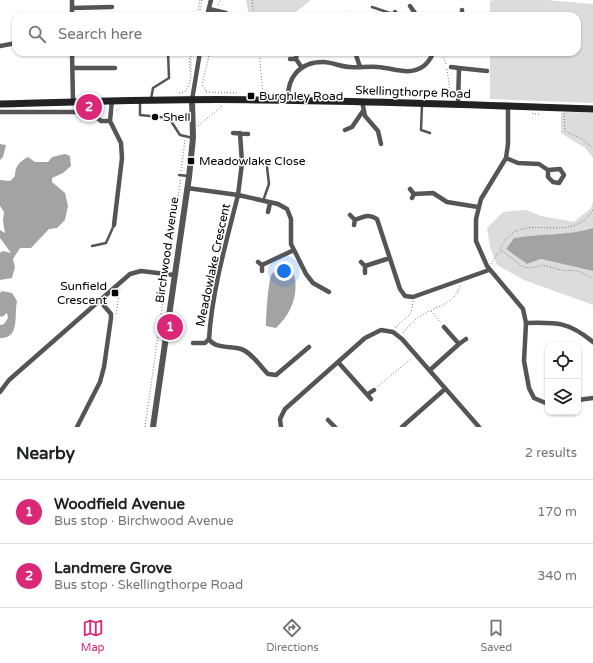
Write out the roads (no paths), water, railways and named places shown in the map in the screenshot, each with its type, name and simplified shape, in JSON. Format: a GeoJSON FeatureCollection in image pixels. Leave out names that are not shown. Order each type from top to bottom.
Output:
{"type":"FeatureCollection","features":[{"type":"Feature","properties":{"kind":"main road","name":"Skellingthorpe Road"},"geometry":{"type":"LineString","coordinates":[[0,104],[112,100],[288,100],[422,102],[508,107],[593,109]]}},
{"type":"Feature","properties":{"kind":"street"},"geometry":{"type":"LineString","coordinates":[[72,0],[72,12]]}},
{"type":"Feature","properties":{"kind":"street"},"geometry":{"type":"LineString","coordinates":[[208,12],[211,0]]}},
{"type":"Feature","properties":{"kind":"street"},"geometry":{"type":"LineString","coordinates":[[410,6],[413,12]]}},
{"type":"Feature","properties":{"kind":"street"},"geometry":{"type":"LineString","coordinates":[[72,8],[112,7]]}},
{"type":"Feature","properties":{"kind":"street"},"geometry":{"type":"LineString","coordinates":[[209,8],[223,12]]}},
{"type":"Feature","properties":{"kind":"street"},"geometry":{"type":"LineString","coordinates":[[0,46],[12,44]]}},
{"type":"Feature","properties":{"kind":"street"},"geometry":{"type":"LineString","coordinates":[[72,56],[73,102]]}},
{"type":"Feature","properties":{"kind":"street"},"geometry":{"type":"LineString","coordinates":[[192,100],[199,56]]}},
{"type":"Feature","properties":{"kind":"street"},"geometry":{"type":"LineString","coordinates":[[296,56],[296,59],[302,68]]}},
{"type":"Feature","properties":{"kind":"street"},"geometry":{"type":"LineString","coordinates":[[356,56],[360,67]]}},
{"type":"Feature","properties":{"kind":"street"},"geometry":{"type":"LineString","coordinates":[[288,100],[290,80],[302,68],[308,65],[323,62],[350,67],[414,71],[427,63],[432,56]]}},
{"type":"Feature","properties":{"kind":"street"},"geometry":{"type":"LineString","coordinates":[[290,59],[296,59]]}},
{"type":"Feature","properties":{"kind":"street"},"geometry":{"type":"LineString","coordinates":[[451,67],[487,71]]}},
{"type":"Feature","properties":{"kind":"street"},"geometry":{"type":"LineString","coordinates":[[73,68],[115,68]]}},
{"type":"Feature","properties":{"kind":"street"},"geometry":{"type":"LineString","coordinates":[[458,104],[459,68]]}},
{"type":"Feature","properties":{"kind":"street"},"geometry":{"type":"LineString","coordinates":[[112,100],[110,121],[121,143],[122,158],[114,225]]}},
{"type":"Feature","properties":{"kind":"street","name":"Birchwood Avenue"},"geometry":{"type":"LineString","coordinates":[[153,427],[189,176],[192,138],[192,100]]}},
{"type":"Feature","properties":{"kind":"street"},"geometry":{"type":"LineString","coordinates":[[362,101],[365,116],[378,131],[381,144]]}},
{"type":"Feature","properties":{"kind":"street"},"geometry":{"type":"LineString","coordinates":[[508,107],[508,144],[506,158],[485,191],[478,207],[476,220],[476,241],[488,268],[520,303],[523,309],[526,323],[524,361],[529,388],[534,398],[545,403]]}},
{"type":"Feature","properties":{"kind":"street"},"geometry":{"type":"LineString","coordinates":[[345,130],[352,128],[363,111]]}},
{"type":"Feature","properties":{"kind":"street"},"geometry":{"type":"LineString","coordinates":[[0,112],[90,112],[101,121],[110,121]]}},
{"type":"Feature","properties":{"kind":"street"},"geometry":{"type":"LineString","coordinates":[[233,133],[248,134]]}},
{"type":"Feature","properties":{"kind":"street","name":"Meadowlake Crescent"},"geometry":{"type":"LineString","coordinates":[[193,344],[205,343],[209,339],[210,320],[214,297],[238,195],[242,163],[240,134]]}},
{"type":"Feature","properties":{"kind":"street"},"geometry":{"type":"LineString","coordinates":[[506,158],[518,163],[538,164],[548,170]]}},
{"type":"Feature","properties":{"kind":"street","name":"Meadowlake Crescent"},"geometry":{"type":"LineString","coordinates":[[187,188],[238,195]]}},
{"type":"Feature","properties":{"kind":"street"},"geometry":{"type":"LineString","coordinates":[[410,189],[413,196],[433,193],[447,202],[478,207]]}},
{"type":"Feature","properties":{"kind":"street"},"geometry":{"type":"LineString","coordinates":[[238,195],[282,206],[290,213],[292,224],[291,238],[294,250],[306,274],[313,283],[329,292]]}},
{"type":"Feature","properties":{"kind":"street"},"geometry":{"type":"LineString","coordinates":[[268,212],[270,203]]}},
{"type":"Feature","properties":{"kind":"street"},"geometry":{"type":"LineString","coordinates":[[350,215],[354,223],[368,215],[377,219],[403,294],[406,296],[413,297],[460,281],[488,268]]}},
{"type":"Feature","properties":{"kind":"street"},"geometry":{"type":"LineString","coordinates":[[262,271],[260,264],[294,250]]}},
{"type":"Feature","properties":{"kind":"street"},"geometry":{"type":"LineString","coordinates":[[365,266],[390,258]]}},
{"type":"Feature","properties":{"kind":"street"},"geometry":{"type":"LineString","coordinates":[[361,262],[365,266],[365,273]]}},
{"type":"Feature","properties":{"kind":"street"},"geometry":{"type":"LineString","coordinates":[[0,392],[9,380],[130,274],[141,271],[174,275]]}},
{"type":"Feature","properties":{"kind":"street"},"geometry":{"type":"LineString","coordinates":[[77,427],[100,382],[104,367],[111,314],[100,301]]}},
{"type":"Feature","properties":{"kind":"street"},"geometry":{"type":"LineString","coordinates":[[526,323],[564,324],[580,331],[593,342]]}},
{"type":"Feature","properties":{"kind":"street"},"geometry":{"type":"LineString","coordinates":[[444,327],[460,344]]}},
{"type":"Feature","properties":{"kind":"street"},"geometry":{"type":"LineString","coordinates":[[281,427],[280,419],[285,409],[372,333],[381,330],[393,332],[400,337],[479,427]]}},
{"type":"Feature","properties":{"kind":"street","name":"Meadowlake Crescent"},"geometry":{"type":"LineString","coordinates":[[209,339],[213,343],[224,347],[244,350],[268,374],[272,376],[276,375],[309,347]]}},
{"type":"Feature","properties":{"kind":"street"},"geometry":{"type":"LineString","coordinates":[[430,370],[466,339]]}},
{"type":"Feature","properties":{"kind":"street"},"geometry":{"type":"LineString","coordinates":[[338,362],[372,399]]}},
{"type":"Feature","properties":{"kind":"street"},"geometry":{"type":"LineString","coordinates":[[397,422],[401,427],[445,389]]}},
{"type":"Feature","properties":{"kind":"street"},"geometry":{"type":"LineString","coordinates":[[368,394],[374,390]]}},
{"type":"Feature","properties":{"kind":"street"},"geometry":{"type":"LineString","coordinates":[[581,400],[593,398]]}},
{"type":"Feature","properties":{"kind":"street"},"geometry":{"type":"LineString","coordinates":[[328,420],[332,426]]}},
{"type":"Feature","properties":{"kind":"lane"},"geometry":{"type":"LineString","coordinates":[[372,7],[387,12]]}},
{"type":"Feature","properties":{"kind":"lane"},"geometry":{"type":"LineString","coordinates":[[151,101],[153,88],[169,78],[168,56]]}},
{"type":"Feature","properties":{"kind":"lane"},"geometry":{"type":"LineString","coordinates":[[140,101],[140,115],[169,118],[180,135],[192,138]]}},
{"type":"Feature","properties":{"kind":"lane"},"geometry":{"type":"LineString","coordinates":[[422,102],[421,130],[430,133]]}},
{"type":"Feature","properties":{"kind":"lane"},"geometry":{"type":"LineString","coordinates":[[263,201],[269,184],[267,167]]}},
{"type":"Feature","properties":{"kind":"lane"},"geometry":{"type":"LineString","coordinates":[[180,176],[189,176]]}},
{"type":"Feature","properties":{"kind":"lane"},"geometry":{"type":"LineString","coordinates":[[92,246],[106,243],[114,225]]}},
{"type":"Feature","properties":{"kind":"place","name":"Burghley Road"},"geometry":{"type":"Point","coordinates":[251,96]}},
{"type":"Feature","properties":{"kind":"place","name":"Landmere Grove"},"geometry":{"type":"Point","coordinates":[89,107]}},
{"type":"Feature","properties":{"kind":"place","name":"Shell"},"geometry":{"type":"Point","coordinates":[155,117]}},
{"type":"Feature","properties":{"kind":"place","name":"Meadowlake Close"},"geometry":{"type":"Point","coordinates":[191,161]}},
{"type":"Feature","properties":{"kind":"place","name":"Sunfield Crescent"},"geometry":{"type":"Point","coordinates":[115,293]}},
{"type":"Feature","properties":{"kind":"place","name":"Woodfield Avenue"},"geometry":{"type":"Point","coordinates":[170,327]}}]}
